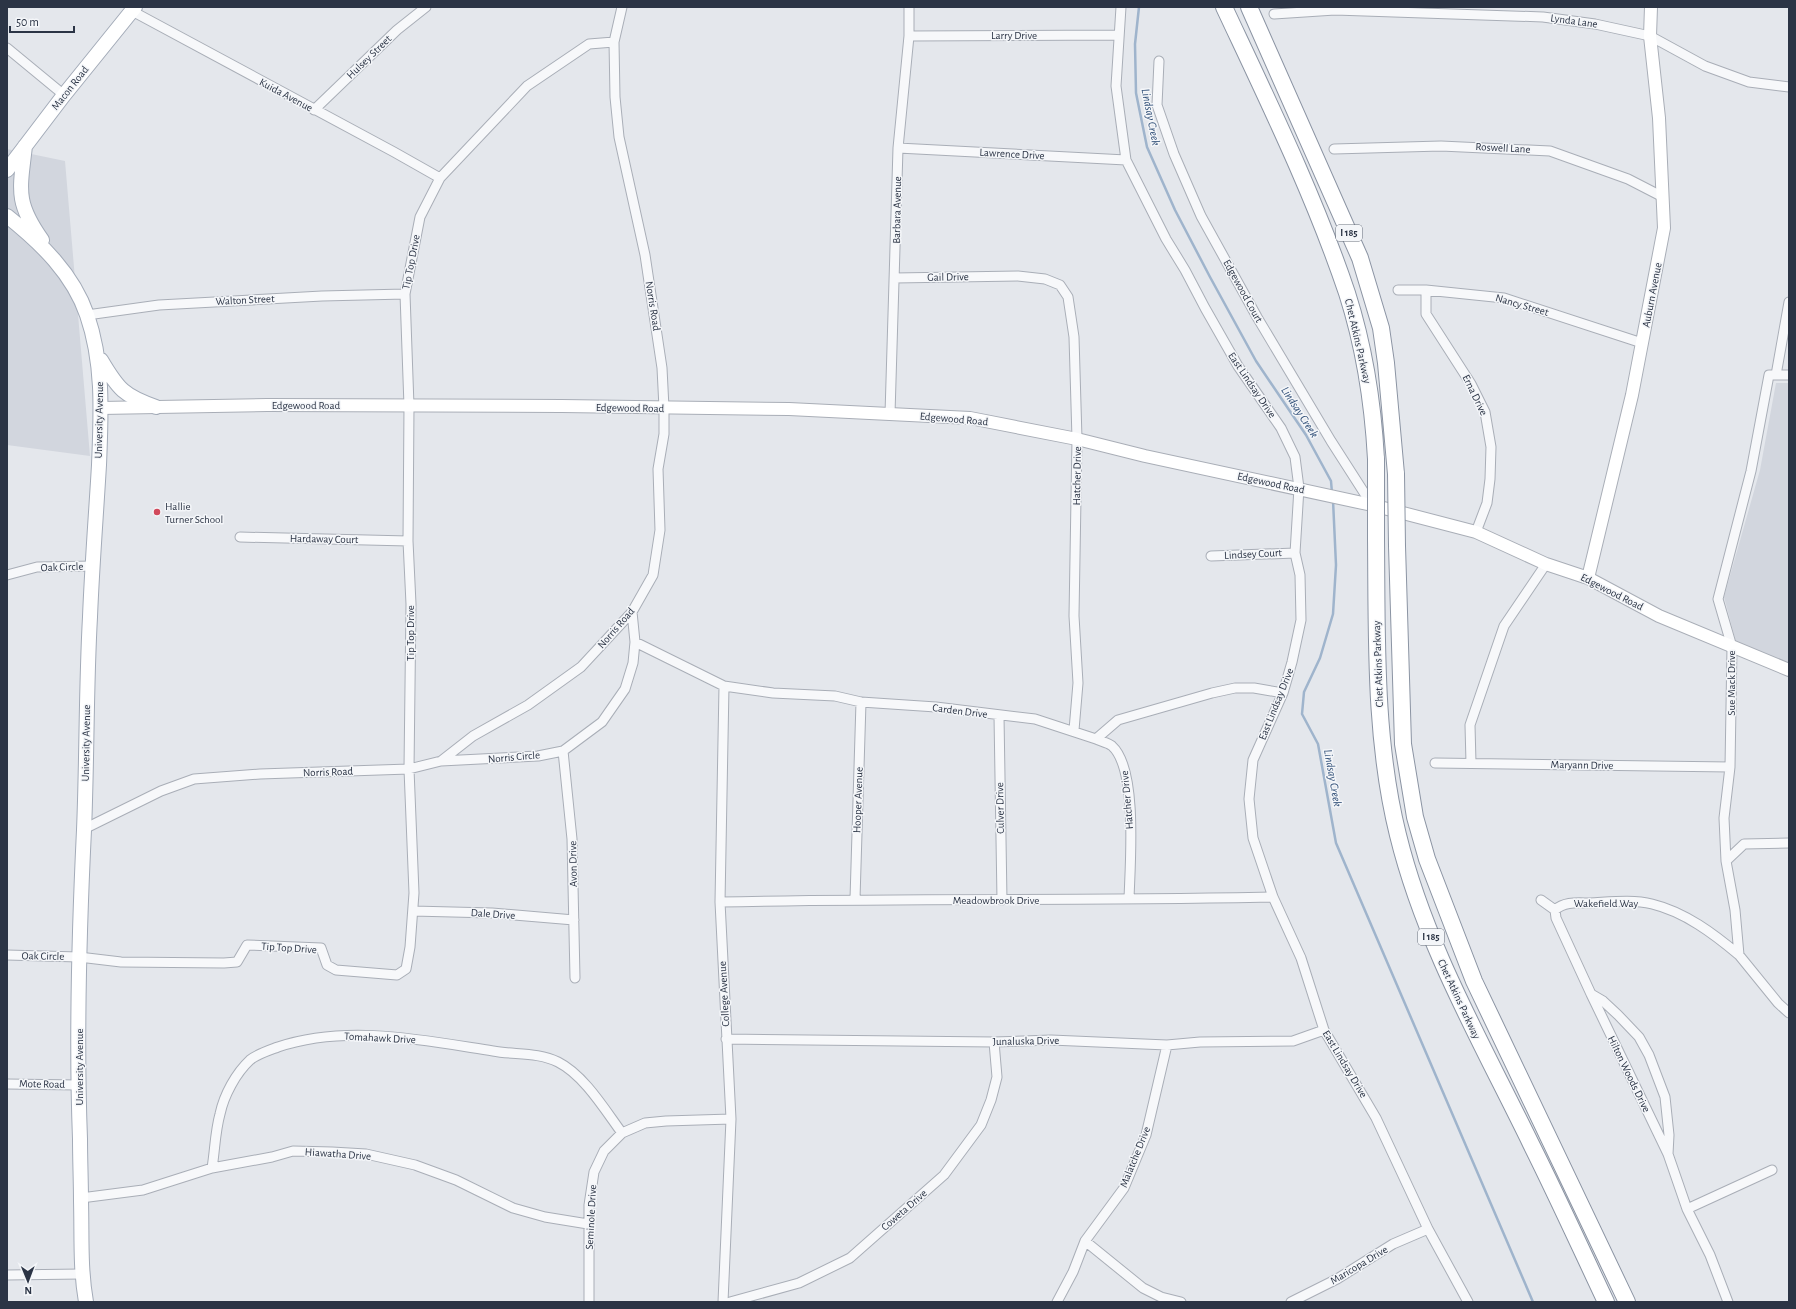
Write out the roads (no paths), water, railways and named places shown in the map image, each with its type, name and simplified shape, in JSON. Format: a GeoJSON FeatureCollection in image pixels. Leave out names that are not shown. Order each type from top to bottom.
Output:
{"type":"FeatureCollection","features":[{"type":"Feature","properties":{"kind":"highway","name":"Chet Atkins Parkway"},"geometry":{"type":"LineString","coordinates":[[1224,7],[1273,112],[1323,230],[1347,294],[1362,353],[1374,421],[1376,459],[1376,539],[1382,742],[1388,787],[1395,821],[1411,880],[1439,959],[1532,1144],[1606,1302]]}},
{"type":"Feature","properties":{"kind":"highway","name":"Chet Atkins Parkway"},"geometry":{"type":"LineString","coordinates":[[1249,7],[1360,258],[1381,328],[1386,363],[1396,474],[1403,744],[1415,817],[1427,859],[1474,981],[1626,1302]]}},
{"type":"Feature","properties":{"kind":"main road","name":"Macon Road"},"geometry":{"type":"LineString","coordinates":[[7,170],[64,95],[133,9]]}},
{"type":"Feature","properties":{"kind":"main road"},"geometry":{"type":"LineString","coordinates":[[25,146],[21,200],[33,227],[55,258]]}},
{"type":"Feature","properties":{"kind":"main road","name":"University Avenue"},"geometry":{"type":"LineString","coordinates":[[7,216],[55,258],[74,288],[87,315],[97,355],[101,408],[94,566],[90,616],[84,830],[80,896],[78,1085],[82,1198],[81,1274],[86,1302]]}},
{"type":"Feature","properties":{"kind":"main road"},"geometry":{"type":"LineString","coordinates":[[97,355],[116,386],[137,400],[156,407]]}},
{"type":"Feature","properties":{"kind":"street","name":"Hulsey Street"},"geometry":{"type":"LineString","coordinates":[[314,110],[397,30],[426,7]]}},
{"type":"Feature","properties":{"kind":"street","name":"Norris Road"},"geometry":{"type":"LineString","coordinates":[[84,830],[161,791],[194,779],[260,774],[409,769],[440,761],[473,736],[528,705],[581,667],[632,612],[653,576],[660,530],[658,469],[664,434],[664,408],[662,368],[644,255],[619,137],[615,97],[614,42],[622,7]]}},
{"type":"Feature","properties":{"kind":"street","name":"Barbara Avenue"},"geometry":{"type":"LineString","coordinates":[[890,414],[898,148],[909,36],[909,7]]}},
{"type":"Feature","properties":{"kind":"street","name":"East Lindsay Drive"},"geometry":{"type":"LineString","coordinates":[[1121,7],[1118,35],[1116,86],[1126,160],[1166,239],[1238,366],[1282,428],[1294,458],[1299,488],[1295,553],[1300,575],[1301,620],[1292,662],[1283,693],[1253,760],[1249,799],[1253,838],[1273,897],[1301,958],[1324,1030],[1376,1118],[1428,1229],[1468,1302]]}},
{"type":"Feature","properties":{"kind":"street","name":"Auburn Avenue"},"geometry":{"type":"LineString","coordinates":[[1588,578],[1632,395],[1664,228],[1659,118],[1650,36],[1651,7]]}},
{"type":"Feature","properties":{"kind":"street","name":"Kuida Avenue"},"geometry":{"type":"LineString","coordinates":[[133,9],[440,178]]}},
{"type":"Feature","properties":{"kind":"street","name":"Lynda Lane"},"geometry":{"type":"LineString","coordinates":[[1274,14],[1335,10],[1542,17],[1595,24],[1650,36],[1705,66],[1742,80],[1789,87]]}},
{"type":"Feature","properties":{"kind":"street","name":"Larry Drive"},"geometry":{"type":"LineString","coordinates":[[909,36],[1118,35]]}},
{"type":"Feature","properties":{"kind":"street","name":"Tip Top Drive"},"geometry":{"type":"LineString","coordinates":[[79,957],[121,962],[224,963],[237,962],[247,945],[321,948],[327,965],[336,970],[397,975],[406,969],[410,947],[414,893],[409,769],[411,604],[408,540],[409,406],[405,294],[420,217],[440,178],[527,86],[589,44],[614,42]]}},
{"type":"Feature","properties":{"kind":"street"},"geometry":{"type":"LineString","coordinates":[[7,48],[64,95]]}},
{"type":"Feature","properties":{"kind":"street","name":"Edgewood Court"},"geometry":{"type":"LineString","coordinates":[[1159,61],[1157,105],[1174,154],[1201,216],[1303,395],[1372,505]]}},
{"type":"Feature","properties":{"kind":"street","name":"Roswell Lane"},"geometry":{"type":"LineString","coordinates":[[1334,149],[1441,146],[1550,151],[1628,179],[1663,197]]}},
{"type":"Feature","properties":{"kind":"street","name":"Lawrence Drive"},"geometry":{"type":"LineString","coordinates":[[898,148],[1126,160]]}},
{"type":"Feature","properties":{"kind":"street","name":"Gail Drive"},"geometry":{"type":"LineString","coordinates":[[895,278],[1001,276]]}},
{"type":"Feature","properties":{"kind":"street","name":"Hatcher Drive"},"geometry":{"type":"LineString","coordinates":[[1001,276],[1045,279],[1060,285],[1068,297],[1074,337],[1077,439],[1074,616],[1078,683],[1074,730]]}},
{"type":"Feature","properties":{"kind":"street","name":"Nancy Street"},"geometry":{"type":"LineString","coordinates":[[1398,290],[1426,290],[1504,298],[1642,343]]}},
{"type":"Feature","properties":{"kind":"street","name":"Erna Drive"},"geometry":{"type":"LineString","coordinates":[[1426,290],[1426,314],[1471,384],[1485,412],[1491,447],[1490,479],[1487,503],[1476,532]]}},
{"type":"Feature","properties":{"kind":"street","name":"Walton Street"},"geometry":{"type":"LineString","coordinates":[[87,315],[159,305],[322,296],[405,294]]}},
{"type":"Feature","properties":{"kind":"street","name":"Sue Mack Drive"},"geometry":{"type":"LineString","coordinates":[[1739,955],[1735,910],[1726,861],[1724,818],[1730,767],[1732,647],[1718,599],[1751,471],[1769,375],[1776,375],[1789,302]]}},
{"type":"Feature","properties":{"kind":"street"},"geometry":{"type":"LineString","coordinates":[[1776,375],[1789,375]]}},
{"type":"Feature","properties":{"kind":"street","name":"Edgewood Road"},"geometry":{"type":"LineString","coordinates":[[101,408],[267,405],[788,409],[970,418],[1077,439],[1145,456],[1299,488],[1476,532],[1546,564],[1588,578],[1659,616],[1789,670]]}},
{"type":"Feature","properties":{"kind":"street","name":"Hardaway Court"},"geometry":{"type":"LineString","coordinates":[[240,537],[408,540]]}},
{"type":"Feature","properties":{"kind":"street","name":"Lindsey Court"},"geometry":{"type":"LineString","coordinates":[[1211,556],[1295,553]]}},
{"type":"Feature","properties":{"kind":"street"},"geometry":{"type":"LineString","coordinates":[[1471,763],[1470,725],[1504,626],[1546,564]]}},
{"type":"Feature","properties":{"kind":"street","name":"Oak Circle"},"geometry":{"type":"LineString","coordinates":[[7,575],[37,567],[94,566]]}},
{"type":"Feature","properties":{"kind":"street","name":"Norris Circle"},"geometry":{"type":"LineString","coordinates":[[440,761],[538,756],[563,751],[602,722],[625,689],[633,663],[635,642],[632,612]]}},
{"type":"Feature","properties":{"kind":"street","name":"Carden Drive"},"geometry":{"type":"LineString","coordinates":[[635,642],[724,686],[773,693],[835,696],[861,702],[936,707],[999,716],[1035,719],[1074,730],[1096,739]]}},
{"type":"Feature","properties":{"kind":"street","name":"College Avenue"},"geometry":{"type":"LineString","coordinates":[[723,1302],[731,1119],[720,902],[724,686]]}},
{"type":"Feature","properties":{"kind":"street"},"geometry":{"type":"LineString","coordinates":[[1096,739],[1118,720],[1212,693],[1235,688],[1254,688],[1283,693]]}},
{"type":"Feature","properties":{"kind":"street","name":"Hooper Avenue"},"geometry":{"type":"LineString","coordinates":[[855,899],[861,702]]}},
{"type":"Feature","properties":{"kind":"street","name":"Culver Drive"},"geometry":{"type":"LineString","coordinates":[[999,716],[1002,900]]}},
{"type":"Feature","properties":{"kind":"street","name":"Hatcher Drive"},"geometry":{"type":"LineString","coordinates":[[1096,739],[1112,746],[1125,767],[1131,817],[1129,899]]}},
{"type":"Feature","properties":{"kind":"street","name":"Avon Drive"},"geometry":{"type":"LineString","coordinates":[[563,751],[572,839],[575,978]]}},
{"type":"Feature","properties":{"kind":"street","name":"Maryann Drive"},"geometry":{"type":"LineString","coordinates":[[1435,763],[1730,767]]}},
{"type":"Feature","properties":{"kind":"street"},"geometry":{"type":"LineString","coordinates":[[1726,861],[1744,844],[1789,843]]}},
{"type":"Feature","properties":{"kind":"street","name":"Meadowbrook Drive"},"geometry":{"type":"LineString","coordinates":[[720,902],[855,899],[1002,900],[1273,897]]}},
{"type":"Feature","properties":{"kind":"street"},"geometry":{"type":"LineString","coordinates":[[1541,900],[1556,910]]}},
{"type":"Feature","properties":{"kind":"street","name":"Wakefield Way"},"geometry":{"type":"LineString","coordinates":[[1556,910],[1559,906],[1569,903],[1616,901],[1651,903],[1672,911],[1702,927],[1739,955]]}},
{"type":"Feature","properties":{"kind":"street","name":"Hilton Woods Drive"},"geometry":{"type":"LineString","coordinates":[[1556,910],[1556,918],[1668,1154],[1687,1209],[1710,1255],[1728,1302]]}},
{"type":"Feature","properties":{"kind":"street","name":"Dale Drive"},"geometry":{"type":"LineString","coordinates":[[412,911],[492,913],[574,920]]}},
{"type":"Feature","properties":{"kind":"street","name":"Oak Circle"},"geometry":{"type":"LineString","coordinates":[[7,955],[79,957]]}},
{"type":"Feature","properties":{"kind":"street"},"geometry":{"type":"LineString","coordinates":[[1739,955],[1778,1003],[1789,1013]]}},
{"type":"Feature","properties":{"kind":"street","name":"Hilton Woods Drive"},"geometry":{"type":"LineString","coordinates":[[1591,994],[1603,1001],[1639,1037],[1649,1055],[1665,1097],[1669,1135],[1668,1154]]}},
{"type":"Feature","properties":{"kind":"street","name":"Junaluska Drive"},"geometry":{"type":"LineString","coordinates":[[726,1039],[994,1042],[1059,1040],[1167,1045],[1200,1042],[1293,1041],[1324,1030]]}},
{"type":"Feature","properties":{"kind":"street","name":"Tomahawk Drive"},"geometry":{"type":"LineString","coordinates":[[212,1168],[220,1114],[234,1080],[251,1059],[298,1040],[322,1037],[362,1035],[404,1037],[544,1058],[558,1062],[586,1086],[622,1133]]}},
{"type":"Feature","properties":{"kind":"street","name":"Coweta Drive"},"geometry":{"type":"LineString","coordinates":[[730,1302],[799,1283],[850,1258],[944,1175],[981,1125],[991,1100],[998,1077],[994,1042]]}},
{"type":"Feature","properties":{"kind":"street","name":"Malatche Drive"},"geometry":{"type":"LineString","coordinates":[[1057,1302],[1074,1272],[1085,1241],[1124,1188],[1146,1135],[1167,1045]]}},
{"type":"Feature","properties":{"kind":"street","name":"Mote Road"},"geometry":{"type":"LineString","coordinates":[[7,1084],[78,1085]]}},
{"type":"Feature","properties":{"kind":"street","name":"Seminole Drive"},"geometry":{"type":"LineString","coordinates":[[589,1302],[588,1224],[594,1172],[604,1151],[622,1133],[645,1123],[731,1119]]}},
{"type":"Feature","properties":{"kind":"street","name":"Hiawatha Drive"},"geometry":{"type":"LineString","coordinates":[[82,1198],[143,1190],[212,1168],[272,1157],[293,1151],[366,1154],[415,1165],[456,1180],[513,1208],[545,1217],[588,1224]]}},
{"type":"Feature","properties":{"kind":"street"},"geometry":{"type":"LineString","coordinates":[[1687,1209],[1772,1170]]}},
{"type":"Feature","properties":{"kind":"street","name":"Maricopa Drive"},"geometry":{"type":"LineString","coordinates":[[1291,1302],[1337,1279],[1393,1244],[1428,1229]]}},
{"type":"Feature","properties":{"kind":"street"},"geometry":{"type":"LineString","coordinates":[[1085,1241],[1143,1288],[1161,1297],[1181,1302]]}},
{"type":"Feature","properties":{"kind":"street"},"geometry":{"type":"LineString","coordinates":[[7,1275],[81,1274]]}},
{"type":"Feature","properties":{"kind":"waterway","name":"Lindsay Creek"},"geometry":{"type":"LineString","coordinates":[[1139,7],[1135,44],[1136,93],[1147,147],[1175,210],[1210,277],[1256,361],[1306,435],[1331,481],[1332,493]]}},
{"type":"Feature","properties":{"kind":"waterway"},"geometry":{"type":"LineString","coordinates":[[1333,500],[1336,565],[1333,614],[1320,658],[1304,692],[1302,714],[1318,744],[1336,843],[1533,1302]]}},
{"type":"Feature","properties":{"kind":"place","name":"Hallie Turner School"},"geometry":{"type":"Point","coordinates":[157,512]}}]}
